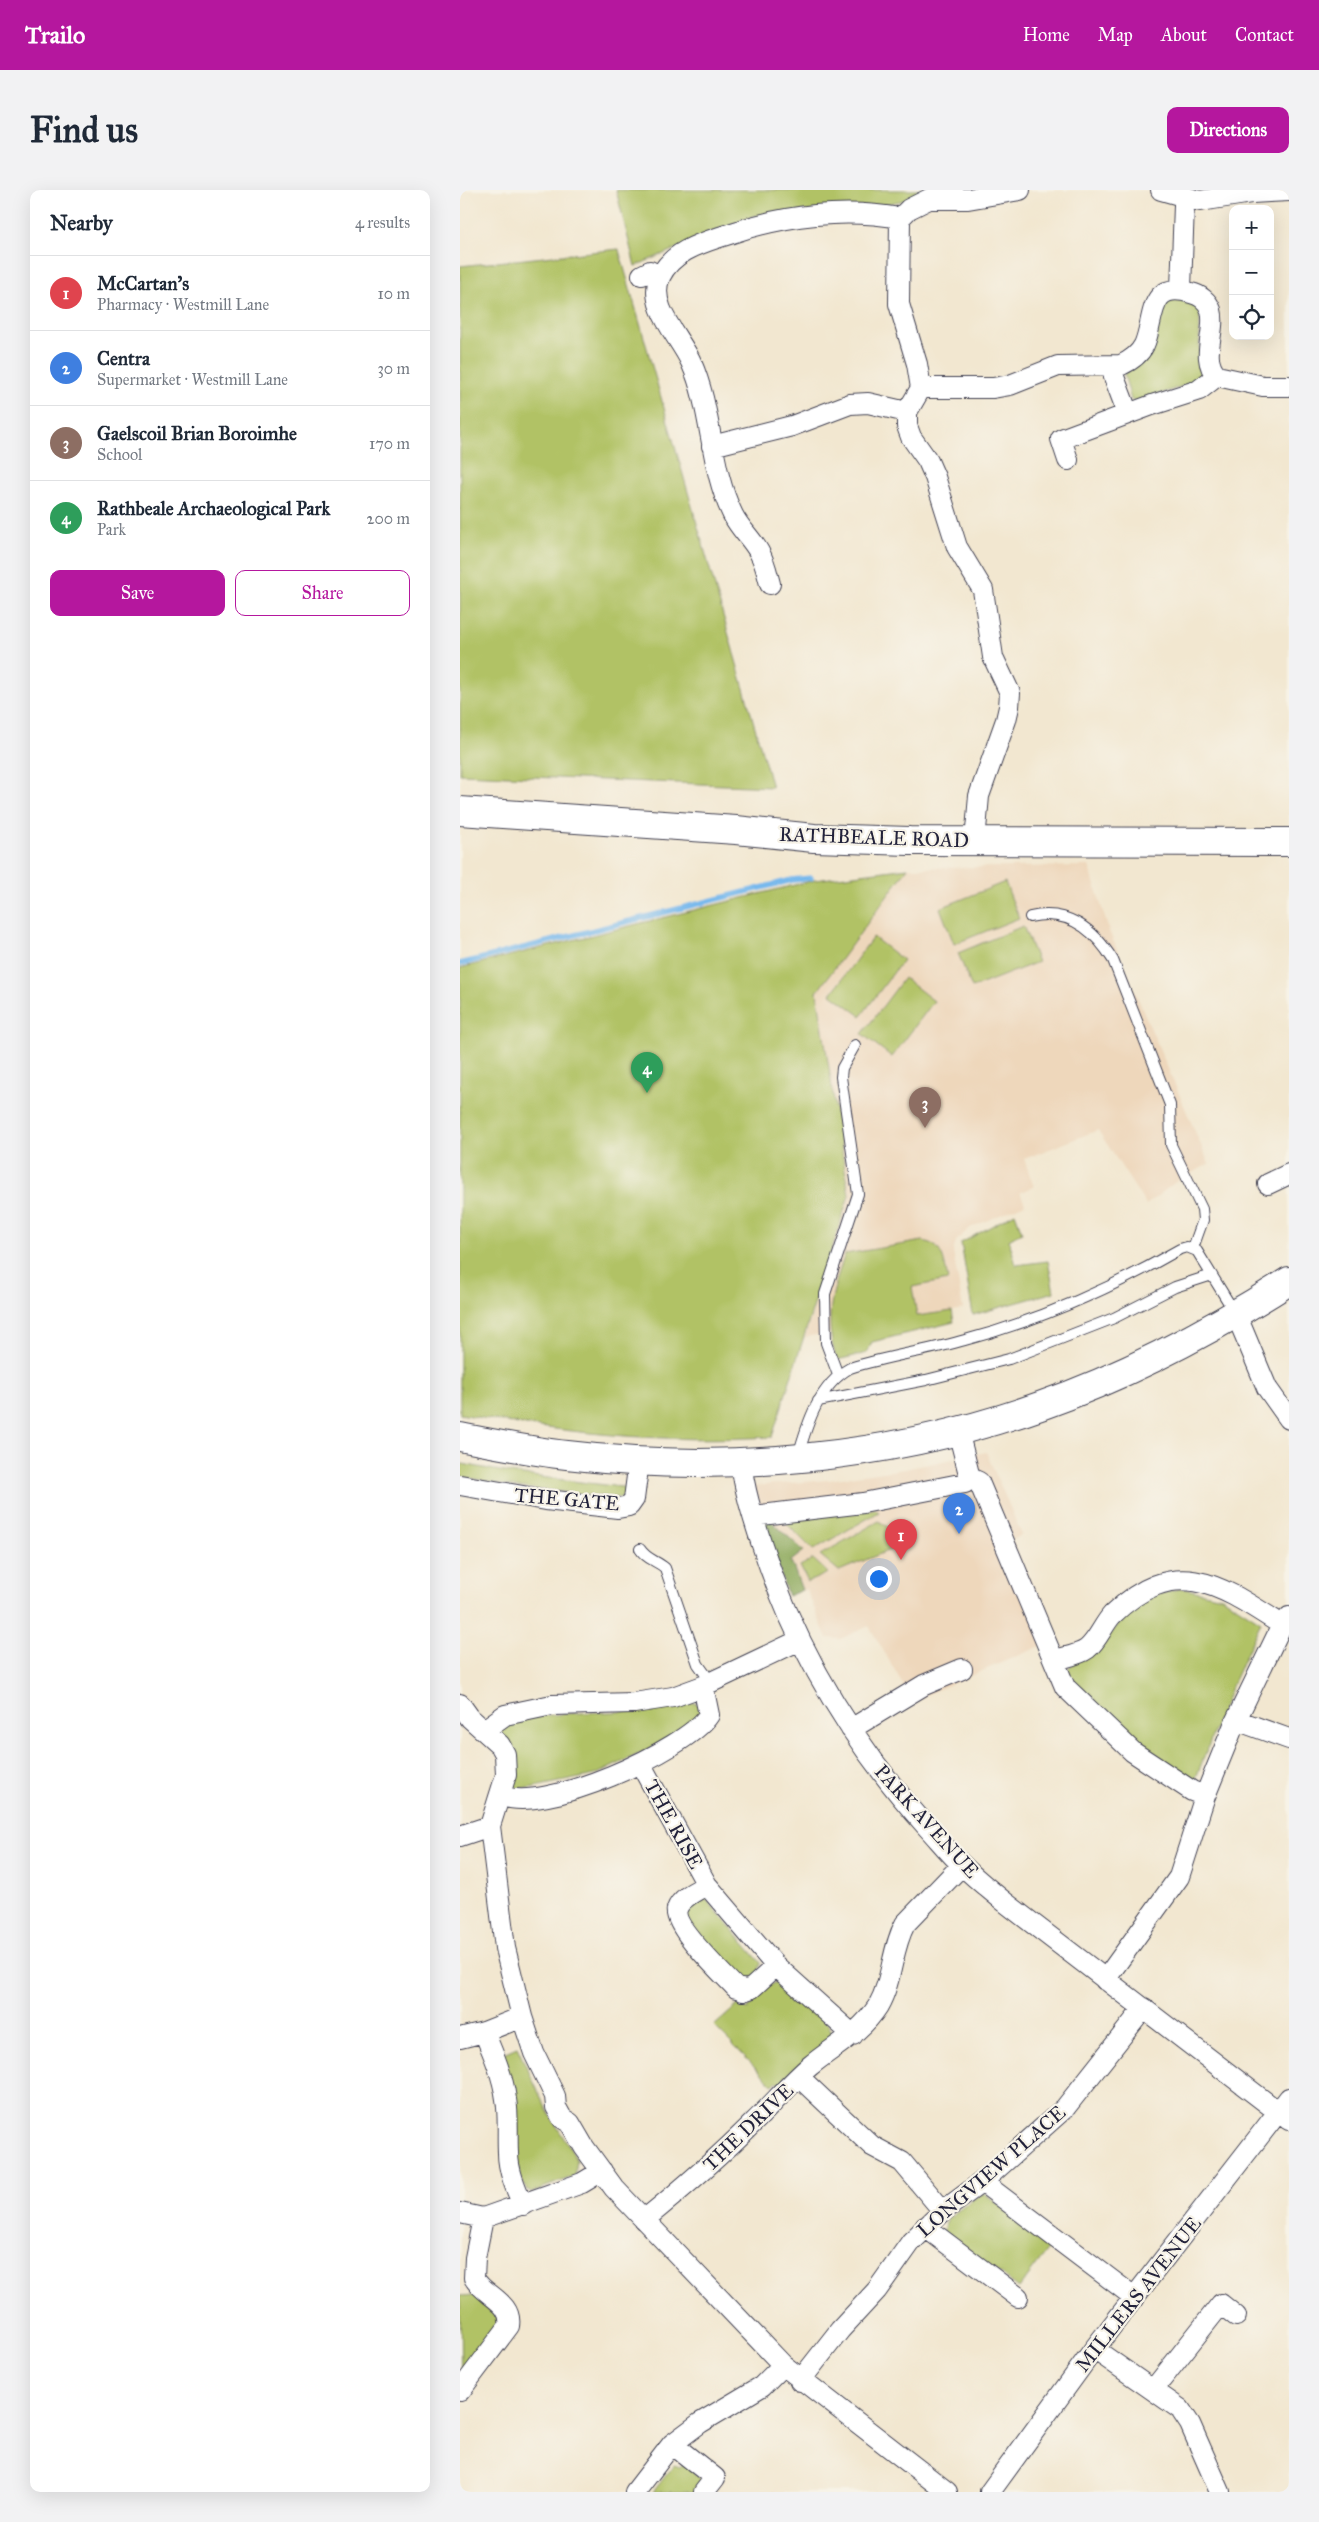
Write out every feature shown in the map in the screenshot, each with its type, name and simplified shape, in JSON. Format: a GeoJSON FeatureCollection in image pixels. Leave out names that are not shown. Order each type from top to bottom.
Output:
{"type":"FeatureCollection","features":[{"type":"Feature","properties":{"kind":"street"},"geometry":{"type":"LineString","coordinates":[[975,841],[979,796],[1006,720],[1010,693],[993,657],[983,590],[957,547],[935,477],[928,461],[911,437],[907,426],[908,412],[920,388],[916,364],[899,304],[900,218],[909,209],[928,199],[968,199],[1020,190]]}},
{"type":"Feature","properties":{"kind":"street"},"geometry":{"type":"LineString","coordinates":[[1161,190],[1187,199],[1200,201],[1252,192],[1289,191]]}},
{"type":"Feature","properties":{"kind":"street"},"geometry":{"type":"LineString","coordinates":[[1181,289],[1184,205],[1187,199]]}},
{"type":"Feature","properties":{"kind":"street"},"geometry":{"type":"LineString","coordinates":[[770,584],[760,552],[733,514],[722,485],[700,386],[682,343],[661,309],[658,292],[651,276],[683,252],[743,229],[809,217],[854,212],[900,218]]}},
{"type":"Feature","properties":{"kind":"street"},"geometry":{"type":"LineString","coordinates":[[920,388],[993,388],[1010,385],[1058,366],[1113,367],[1130,361],[1143,347],[1148,334],[1154,304],[1162,296],[1181,289],[1198,294],[1210,308],[1212,318],[1209,364],[1217,376],[1263,386],[1289,386]]}},
{"type":"Feature","properties":{"kind":"street"},"geometry":{"type":"LineString","coordinates":[[1113,367],[1114,377],[1128,414]]}},
{"type":"Feature","properties":{"kind":"street"},"geometry":{"type":"LineString","coordinates":[[1068,460],[1061,439],[1199,390],[1217,376]]}},
{"type":"Feature","properties":{"kind":"street"},"geometry":{"type":"LineString","coordinates":[[712,446],[792,426],[850,404],[868,403],[908,412]]}},
{"type":"Feature","properties":{"kind":"street","name":"RATHBEALE ROAD"},"geometry":{"type":"LineString","coordinates":[[460,811],[736,830],[814,838],[975,841],[1289,842]]}},
{"type":"Feature","properties":{"kind":"street"},"geometry":{"type":"LineString","coordinates":[[1268,1184],[1289,1174]]}},
{"type":"Feature","properties":{"kind":"street"},"geometry":{"type":"LineString","coordinates":[[460,1437],[566,1455],[639,1461],[741,1461],[797,1457],[889,1446],[958,1431],[1040,1406],[1119,1374],[1189,1340],[1289,1281]]}},
{"type":"Feature","properties":{"kind":"street"},"geometry":{"type":"LineString","coordinates":[[1236,1314],[1267,1388],[1289,1419]]}},
{"type":"Feature","properties":{"kind":"street"},"geometry":{"type":"LineString","coordinates":[[958,1431],[970,1478]]}},
{"type":"Feature","properties":{"kind":"street","name":"THE GATE"},"geometry":{"type":"LineString","coordinates":[[460,1485],[546,1500],[618,1508],[629,1506],[634,1499],[639,1461]]}},
{"type":"Feature","properties":{"kind":"street","name":"PARK AVENUE"},"geometry":{"type":"LineString","coordinates":[[741,1461],[743,1485],[776,1590],[800,1640],[829,1694],[851,1729],[906,1804],[962,1865],[1013,1909],[1105,1980],[1286,2110]]}},
{"type":"Feature","properties":{"kind":"street"},"geometry":{"type":"LineString","coordinates":[[753,1516],[907,1495],[965,1483],[970,1478]]}},
{"type":"Feature","properties":{"kind":"street"},"geometry":{"type":"LineString","coordinates":[[970,1478],[980,1482],[1065,1686],[1133,1752],[1192,1791],[1205,1796]]}},
{"type":"Feature","properties":{"kind":"street"},"geometry":{"type":"LineString","coordinates":[[1055,1660],[1087,1649],[1110,1617],[1131,1598],[1161,1583],[1177,1580],[1208,1583],[1286,1621],[1236,1720],[1205,1796],[1179,1877],[1105,1980]]}},
{"type":"Feature","properties":{"kind":"street"},"geometry":{"type":"LineString","coordinates":[[484,1730],[505,1715],[552,1705],[634,1703],[673,1697],[707,1684],[800,1640]]}},
{"type":"Feature","properties":{"kind":"street"},"geometry":{"type":"LineString","coordinates":[[851,1729],[924,1685],[962,1669]]}},
{"type":"Feature","properties":{"kind":"street"},"geometry":{"type":"LineString","coordinates":[[501,1795],[509,1799],[552,1795],[640,1763],[702,1726],[709,1715],[707,1684]]}},
{"type":"Feature","properties":{"kind":"street"},"geometry":{"type":"LineString","coordinates":[[460,1704],[470,1718],[500,1746],[505,1754],[506,1776],[490,1826],[505,1948],[522,2017],[534,2053],[555,2096],[556,2106],[562,2118],[570,2123],[602,2172],[644,2220],[783,2365],[947,2492]]}},
{"type":"Feature","properties":{"kind":"street"},"geometry":{"type":"LineString","coordinates":[[1236,1720],[1289,1739]]}},
{"type":"Feature","properties":{"kind":"street","name":"THE RISE"},"geometry":{"type":"LineString","coordinates":[[640,1763],[707,1885],[776,1966],[853,2035]]}},
{"type":"Feature","properties":{"kind":"street"},"geometry":{"type":"LineString","coordinates":[[460,1836],[490,1826]]}},
{"type":"Feature","properties":{"kind":"street","name":"THE DRIVE"},"geometry":{"type":"LineString","coordinates":[[644,2220],[715,2161],[810,2066],[853,2035],[877,2007],[885,1993],[892,1973],[899,1936],[905,1924],[962,1865]]}},
{"type":"Feature","properties":{"kind":"street","name":"THE RISE"},"geometry":{"type":"LineString","coordinates":[[707,1885],[679,1904],[676,1911],[678,1920],[685,1931],[736,1988],[742,1988],[743,1991],[752,1988],[776,1966]]}},
{"type":"Feature","properties":{"kind":"street","name":"LONGVIEW PLACE"},"geometry":{"type":"LineString","coordinates":[[800,2380],[840,2330],[877,2290],[911,2242],[943,2211],[982,2182],[1065,2108],[1144,2008]]}},
{"type":"Feature","properties":{"kind":"street"},"geometry":{"type":"LineString","coordinates":[[460,2038],[484,2032],[522,2017]]}},
{"type":"Feature","properties":{"kind":"street"},"geometry":{"type":"LineString","coordinates":[[484,2032],[506,2096],[508,2154],[512,2177],[523,2205]]}},
{"type":"Feature","properties":{"kind":"street"},"geometry":{"type":"LineString","coordinates":[[799,2077],[872,2146],[902,2162],[943,2211]]}},
{"type":"Feature","properties":{"kind":"street","name":"MILLERS AVENUE"},"geometry":{"type":"LineString","coordinates":[[990,2492],[1134,2297],[1286,2110]]}},
{"type":"Feature","properties":{"kind":"street"},"geometry":{"type":"LineString","coordinates":[[460,2213],[483,2218],[582,2183],[602,2172]]}},
{"type":"Feature","properties":{"kind":"street"},"geometry":{"type":"LineString","coordinates":[[982,2182],[1134,2297]]}},
{"type":"Feature","properties":{"kind":"street"},"geometry":{"type":"LineString","coordinates":[[460,2390],[509,2326],[510,2317],[506,2309],[474,2278],[475,2258],[483,2218]]}},
{"type":"Feature","properties":{"kind":"street"},"geometry":{"type":"LineString","coordinates":[[925,2227],[1018,2297]]}},
{"type":"Feature","properties":{"kind":"street"},"geometry":{"type":"LineString","coordinates":[[1153,2390],[1221,2304],[1236,2316]]}},
{"type":"Feature","properties":{"kind":"street"},"geometry":{"type":"LineString","coordinates":[[1094,2349],[1180,2409],[1190,2424],[1220,2492]]}},
{"type":"Feature","properties":{"kind":"street"},"geometry":{"type":"LineString","coordinates":[[635,2492],[672,2444],[700,2423],[762,2386],[783,2365]]}},
{"type":"Feature","properties":{"kind":"street"},"geometry":{"type":"LineString","coordinates":[[672,2444],[715,2478],[704,2492]]}},
{"type":"Feature","properties":{"kind":"lane"},"geometry":{"type":"LineString","coordinates":[[1030,917],[1054,914],[1090,930],[1102,941],[1113,960],[1170,1105],[1171,1145],[1202,1209],[1203,1220],[1193,1248]]}},
{"type":"Feature","properties":{"kind":"lane"},"geometry":{"type":"LineString","coordinates":[[838,1375],[826,1343],[825,1294],[858,1194],[841,1077],[842,1068],[855,1045]]}},
{"type":"Feature","properties":{"kind":"lane"},"geometry":{"type":"LineString","coordinates":[[797,1457],[818,1401],[838,1375],[870,1362],[965,1340],[1015,1325],[1103,1290],[1180,1248],[1193,1248]]}},
{"type":"Feature","properties":{"kind":"lane"},"geometry":{"type":"LineString","coordinates":[[1193,1248],[1236,1314]]}},
{"type":"Feature","properties":{"kind":"lane"},"geometry":{"type":"LineString","coordinates":[[818,1401],[926,1380],[1008,1359],[1114,1318],[1175,1287],[1212,1275]]}},
{"type":"Feature","properties":{"kind":"lane"},"geometry":{"type":"LineString","coordinates":[[640,1549],[645,1557],[660,1563],[665,1568],[698,1664],[707,1684]]}},
{"type":"Feature","properties":{"kind":"shaded area"},"geometry":{"type":"Polygon","coordinates":[[[1089,866],[1109,931],[1209,1164],[1178,1180],[1146,1205],[1098,1130],[1024,1159],[1034,1187],[1020,1192],[1025,1204],[970,1228],[956,1241],[953,1252],[963,1309],[805,1337],[849,1195],[817,992],[908,868],[1089,866]]]}},
{"type":"Feature","properties":{"kind":"shaded area"},"geometry":{"type":"Polygon","coordinates":[[[986,1452],[1022,1535],[1012,1540],[1055,1640],[925,1695],[914,1703],[869,1626],[840,1639],[827,1638],[806,1589],[788,1596],[754,1486],[828,1480],[905,1469],[986,1452]]]}},
{"type":"Feature","properties":{"kind":"green space"},"geometry":{"type":"Polygon","coordinates":[[[616,190],[955,190],[881,205],[753,216],[635,266],[616,190]]]}},
{"type":"Feature","properties":{"kind":"green space"},"geometry":{"type":"Polygon","coordinates":[[[619,249],[772,787],[460,774],[460,266],[619,249]]]}},
{"type":"Feature","properties":{"kind":"green space"},"geometry":{"type":"Polygon","coordinates":[[[1181,300],[1190,302],[1200,311],[1199,359],[1202,376],[1200,380],[1137,402],[1131,400],[1124,374],[1163,305],[1171,301],[1181,300]]]}},
{"type":"Feature","properties":{"kind":"green space"},"geometry":{"type":"Polygon","coordinates":[[[908,868],[817,992],[849,1195],[772,1437],[731,1439],[653,1438],[577,1432],[460,1414],[460,968],[815,880],[908,868]]]}},
{"type":"Feature","properties":{"kind":"green space"},"geometry":{"type":"Polygon","coordinates":[[[1005,882],[1019,918],[954,944],[940,908],[1005,882]]]}},
{"type":"Feature","properties":{"kind":"green space"},"geometry":{"type":"Polygon","coordinates":[[[1023,926],[1038,962],[972,988],[958,953],[1023,926]]]}},
{"type":"Feature","properties":{"kind":"green space"},"geometry":{"type":"Polygon","coordinates":[[[873,937],[903,960],[861,1016],[831,994],[873,937]]]}},
{"type":"Feature","properties":{"kind":"green space"},"geometry":{"type":"Polygon","coordinates":[[[904,978],[934,1001],[892,1057],[862,1034],[904,978]]]}},
{"type":"Feature","properties":{"kind":"green space"},"geometry":{"type":"Polygon","coordinates":[[[1015,1213],[1022,1232],[1009,1240],[1016,1265],[1048,1261],[1054,1292],[973,1315],[961,1243],[1015,1213]]]}},
{"type":"Feature","properties":{"kind":"green space"},"geometry":{"type":"Polygon","coordinates":[[[923,1241],[930,1243],[939,1250],[944,1261],[948,1280],[912,1287],[917,1316],[952,1311],[954,1322],[872,1342],[867,1353],[837,1360],[833,1346],[830,1319],[836,1281],[845,1254],[923,1241]]]}},
{"type":"Feature","properties":{"kind":"green space"},"geometry":{"type":"Polygon","coordinates":[[[460,1465],[515,1474],[630,1488],[627,1495],[620,1498],[515,1487],[460,1476],[460,1465]]]}},
{"type":"Feature","properties":{"kind":"green space"},"geometry":{"type":"Polygon","coordinates":[[[875,1509],[879,1512],[813,1550],[783,1520],[875,1509]]]}},
{"type":"Feature","properties":{"kind":"green space"},"geometry":{"type":"Polygon","coordinates":[[[770,1520],[804,1551],[791,1561],[802,1590],[788,1596],[764,1524],[770,1520]]]}},
{"type":"Feature","properties":{"kind":"green space"},"geometry":{"type":"Polygon","coordinates":[[[879,1521],[909,1542],[839,1571],[820,1555],[879,1521]]]}},
{"type":"Feature","properties":{"kind":"green space"},"geometry":{"type":"Polygon","coordinates":[[[813,1559],[828,1573],[808,1582],[800,1566],[813,1559]]]}},
{"type":"Feature","properties":{"kind":"green space"},"geometry":{"type":"Polygon","coordinates":[[[1181,1588],[1222,1597],[1261,1622],[1232,1685],[1194,1783],[1164,1767],[1073,1684],[1067,1670],[1072,1664],[1103,1644],[1130,1609],[1149,1597],[1181,1588]]]}},
{"type":"Feature","properties":{"kind":"green space"},"geometry":{"type":"Polygon","coordinates":[[[690,1702],[698,1704],[700,1715],[664,1742],[595,1775],[529,1788],[517,1788],[513,1783],[501,1735],[501,1729],[512,1723],[548,1715],[634,1711],[669,1707],[690,1702]]]}},
{"type":"Feature","properties":{"kind":"green space"},"geometry":{"type":"Polygon","coordinates":[[[700,1898],[706,1899],[761,1963],[758,1974],[742,1982],[686,1918],[686,1908],[700,1898]]]}},
{"type":"Feature","properties":{"kind":"green space"},"geometry":{"type":"Polygon","coordinates":[[[779,1981],[829,2025],[833,2037],[782,2086],[777,2081],[773,2085],[714,2026],[740,2003],[747,2010],[769,1985],[779,1981]]]}},
{"type":"Feature","properties":{"kind":"green space"},"geometry":{"type":"Polygon","coordinates":[[[517,2047],[547,2110],[577,2160],[575,2176],[532,2192],[527,2190],[520,2177],[501,2054],[517,2047]]]}},
{"type":"Feature","properties":{"kind":"green space"},"geometry":{"type":"Polygon","coordinates":[[[985,2194],[1052,2244],[1019,2288],[943,2231],[948,2218],[979,2195],[985,2194]]]}},
{"type":"Feature","properties":{"kind":"green space"},"geometry":{"type":"Polygon","coordinates":[[[475,2295],[488,2304],[498,2317],[499,2327],[468,2369],[461,2372],[460,2296],[475,2295]]]}},
{"type":"Feature","properties":{"kind":"green space"},"geometry":{"type":"Polygon","coordinates":[[[684,2463],[701,2479],[694,2492],[653,2492],[674,2465],[680,2467],[684,2463]]]}},
{"type":"Feature","properties":{"kind":"waterway"},"geometry":{"type":"LineString","coordinates":[[460,964],[792,880],[811,878]]}},
{"type":"Feature","properties":{"kind":"place","name":"Rathbeale Archaeological Park"},"geometry":{"type":"Point","coordinates":[647,1093]}},
{"type":"Feature","properties":{"kind":"place","name":"Gaelscoil Brian Boroimhe"},"geometry":{"type":"Point","coordinates":[925,1128]}},
{"type":"Feature","properties":{"kind":"place","name":"Centra"},"geometry":{"type":"Point","coordinates":[959,1534]}},
{"type":"Feature","properties":{"kind":"place","name":"McCartan's"},"geometry":{"type":"Point","coordinates":[901,1560]}}]}
